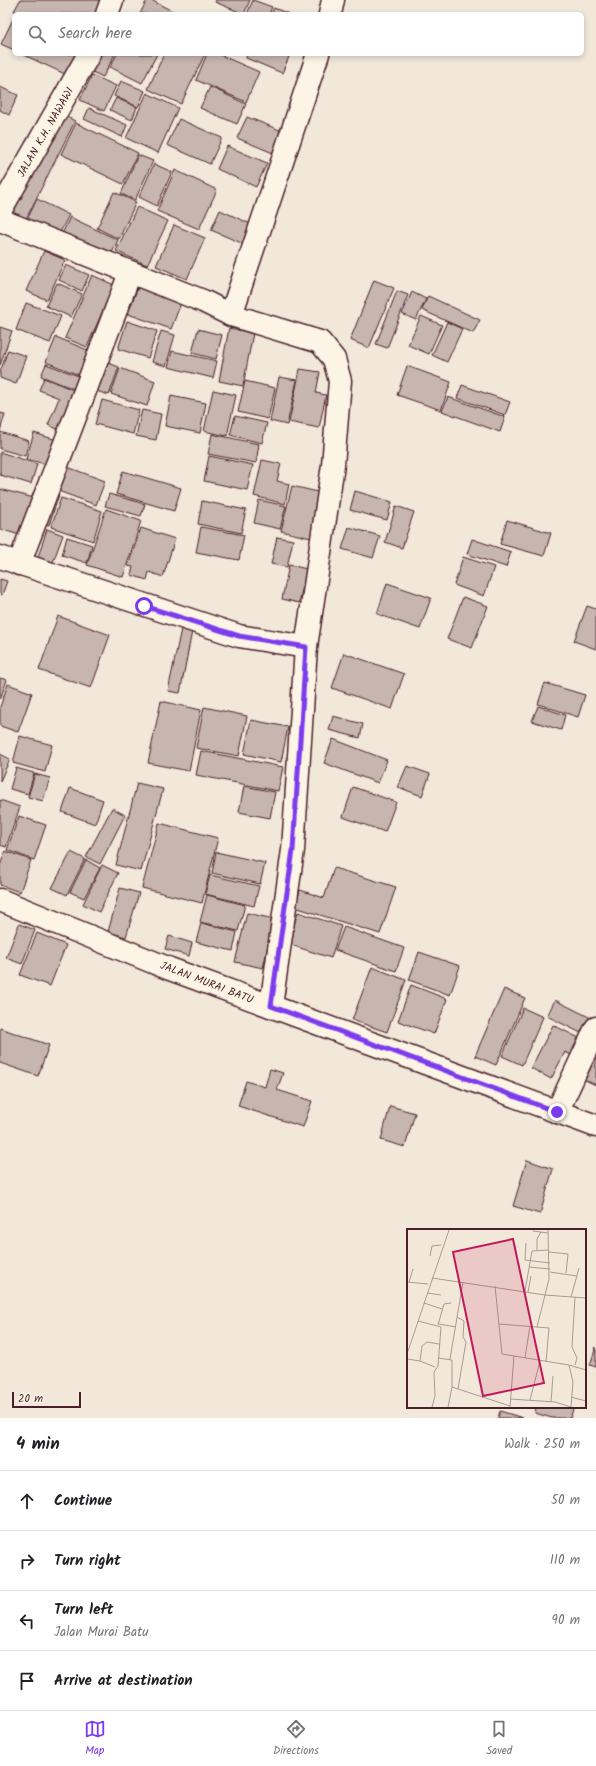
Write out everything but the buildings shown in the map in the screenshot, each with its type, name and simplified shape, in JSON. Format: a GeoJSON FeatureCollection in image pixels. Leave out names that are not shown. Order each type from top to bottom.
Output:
{"type":"FeatureCollection","features":[{"type":"Feature","properties":{"kind":"street"},"geometry":{"type":"LineString","coordinates":[[108,12],[112,0]]}},
{"type":"Feature","properties":{"kind":"street"},"geometry":{"type":"LineString","coordinates":[[330,12],[333,0]]}},
{"type":"Feature","properties":{"kind":"street","name":"JALAN K.H. NAWAWI"},"geometry":{"type":"LineString","coordinates":[[0,211],[88,56]]}},
{"type":"Feature","properties":{"kind":"street"},"geometry":{"type":"LineString","coordinates":[[231,315],[317,56]]}},
{"type":"Feature","properties":{"kind":"street"},"geometry":{"type":"LineString","coordinates":[[0,220],[203,301],[231,315],[320,342],[334,359],[340,381],[333,465],[306,647],[293,850],[271,1006]]}},
{"type":"Feature","properties":{"kind":"street"},"geometry":{"type":"LineString","coordinates":[[130,272],[10,560],[239,636],[306,647]]}},
{"type":"Feature","properties":{"kind":"street","name":"JALAN MURAI BATU"},"geometry":{"type":"LineString","coordinates":[[0,900],[170,968],[596,1126]]}},
{"type":"Feature","properties":{"kind":"street"},"geometry":{"type":"LineString","coordinates":[[557,1112],[596,1028]]}},
{"type":"Feature","properties":{"kind":"route"},"geometry":{"type":"LineString","coordinates":[[144,606],[239,636],[306,647],[293,850],[271,1006],[557,1112]]}}]}
